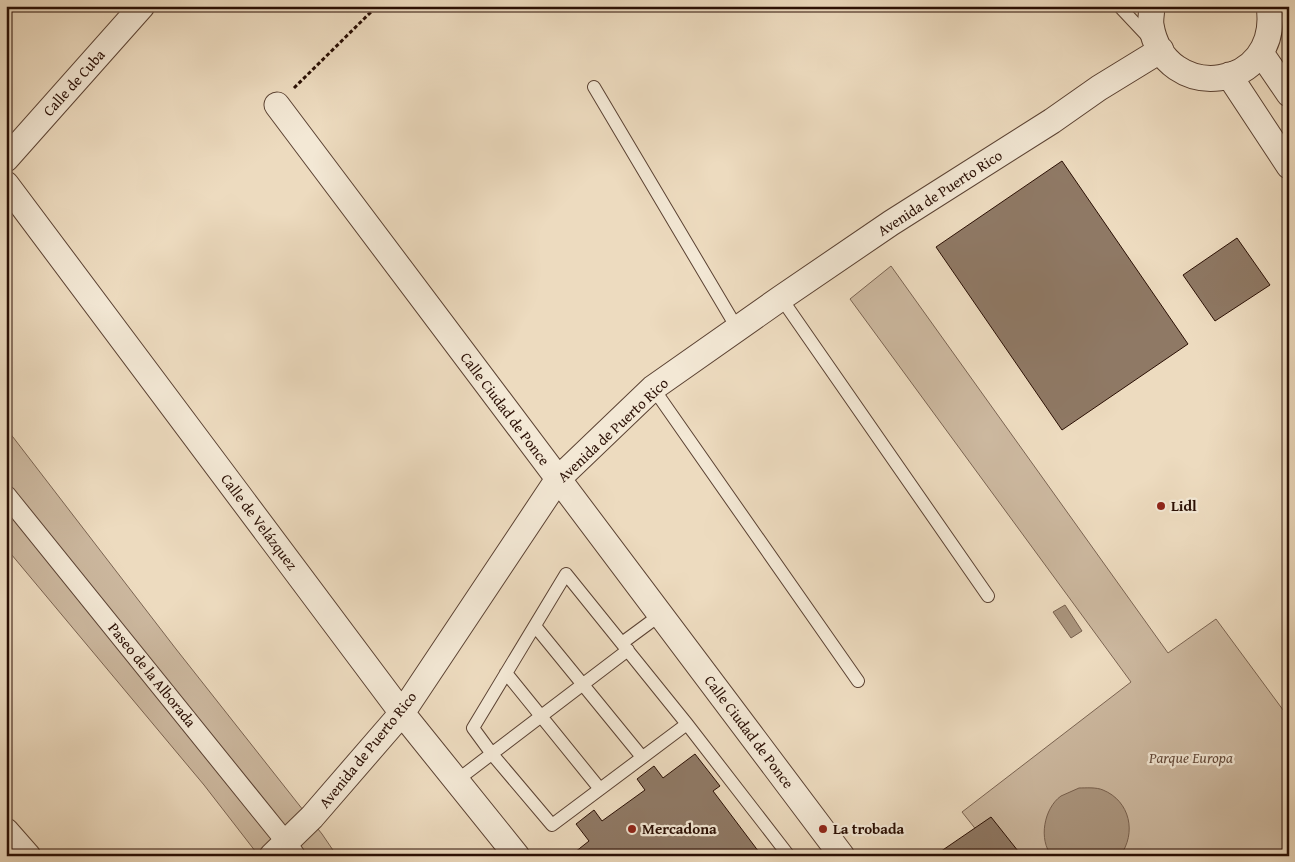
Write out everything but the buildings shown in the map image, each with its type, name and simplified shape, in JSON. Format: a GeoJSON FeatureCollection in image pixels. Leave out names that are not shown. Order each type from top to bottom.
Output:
{"type":"FeatureCollection","features":[{"type":"Feature","properties":{"kind":"street","name":"Calle de Cuba"},"geometry":{"type":"LineString","coordinates":[[6,159],[142,6]]}},
{"type":"Feature","properties":{"kind":"street"},"geometry":{"type":"LineString","coordinates":[[1152,6],[1151,24],[1156,42],[1167,59],[1183,72],[1202,78],[1230,76],[1241,71],[1261,53],[1268,41],[1271,21],[1269,6]]}},
{"type":"Feature","properties":{"kind":"street","name":"Avenida de Puerto Rico"},"geometry":{"type":"LineString","coordinates":[[285,851],[402,713],[558,479],[654,388],[737,328],[891,223],[1161,50]]}},
{"type":"Feature","properties":{"kind":"street"},"geometry":{"type":"LineString","coordinates":[[1261,53],[1289,94]]}},
{"type":"Feature","properties":{"kind":"street"},"geometry":{"type":"LineString","coordinates":[[1230,76],[1289,166]]}},
{"type":"Feature","properties":{"kind":"street","name":"Calle Ciudad de Ponce"},"geometry":{"type":"LineString","coordinates":[[277,105],[842,856]]}},
{"type":"Feature","properties":{"kind":"street","name":"Calle de Velázquez"},"geometry":{"type":"LineString","coordinates":[[6,184],[402,713],[516,856]]}},
{"type":"Feature","properties":{"kind":"street","name":"Paseo de la Alborada"},"geometry":{"type":"LineString","coordinates":[[6,495],[285,851]]}},
{"type":"Feature","properties":{"kind":"street"},"geometry":{"type":"LineString","coordinates":[[6,831],[28,856]]}},
{"type":"Feature","properties":{"kind":"lane"},"geometry":{"type":"LineString","coordinates":[[1118,6],[1161,50]]}},
{"type":"Feature","properties":{"kind":"lane"},"geometry":{"type":"LineString","coordinates":[[594,87],[737,328]]}},
{"type":"Feature","properties":{"kind":"lane"},"geometry":{"type":"LineString","coordinates":[[781,298],[988,596]]}},
{"type":"Feature","properties":{"kind":"lane"},"geometry":{"type":"LineString","coordinates":[[654,388],[858,681]]}},
{"type":"Feature","properties":{"kind":"lane"},"geometry":{"type":"LineString","coordinates":[[687,724],[552,826],[492,754],[473,728],[566,574],[687,724],[789,856]]}},
{"type":"Feature","properties":{"kind":"lane"},"geometry":{"type":"LineString","coordinates":[[456,781],[583,685],[660,615]]}},
{"type":"Feature","properties":{"kind":"lane"},"geometry":{"type":"LineString","coordinates":[[535,626],[642,758]]}},
{"type":"Feature","properties":{"kind":"lane"},"geometry":{"type":"LineString","coordinates":[[506,673],[600,789]]}},
{"type":"Feature","properties":{"kind":"path"},"geometry":{"type":"LineString","coordinates":[[277,105],[377,6]]}},
{"type":"Feature","properties":{"kind":"green space","name":"Parque Europa"},"geometry":{"type":"Polygon","coordinates":[[[891,266],[1168,653],[1216,619],[1289,718],[1289,856],[997,856],[962,812],[1131,682],[850,299],[891,266]]]}},
{"type":"Feature","properties":{"kind":"green space"},"geometry":{"type":"Polygon","coordinates":[[[6,428],[176,649],[322,834],[337,856],[259,856],[204,785],[6,548],[6,428]]]}},
{"type":"Feature","properties":{"kind":"shaded area"},"geometry":{"type":"Polygon","coordinates":[[[1065,605],[1082,631],[1071,638],[1053,612],[1065,605]]]}},
{"type":"Feature","properties":{"kind":"shaded area"},"geometry":{"type":"Polygon","coordinates":[[[1079,788],[1103,790],[1112,795],[1125,810],[1128,818],[1128,838],[1120,856],[1052,856],[1045,842],[1044,833],[1050,808],[1061,796],[1079,788]]]}},
{"type":"Feature","properties":{"kind":"place","name":"Lidl"},"geometry":{"type":"Point","coordinates":[1161,506]}},
{"type":"Feature","properties":{"kind":"place","name":"Mercadona"},"geometry":{"type":"Point","coordinates":[632,829]}},
{"type":"Feature","properties":{"kind":"place","name":"La trobada"},"geometry":{"type":"Point","coordinates":[823,829]}}]}
